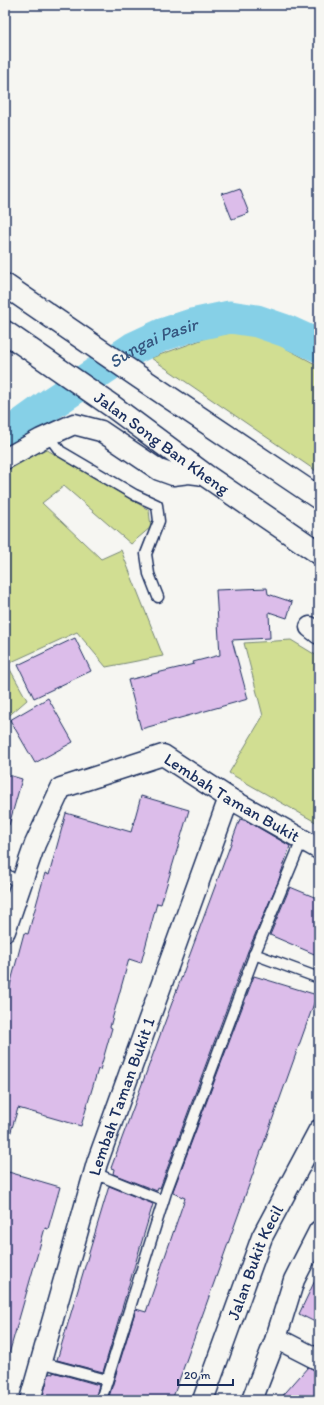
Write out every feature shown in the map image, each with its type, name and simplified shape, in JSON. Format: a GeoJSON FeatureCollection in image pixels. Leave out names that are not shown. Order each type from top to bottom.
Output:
{"type":"FeatureCollection","features":[{"type":"Feature","properties":{"kind":"main road"},"geometry":{"type":"LineString","coordinates":[[5,285],[319,498]]}},
{"type":"Feature","properties":{"kind":"main road","name":"Jalan Song Ban Kheng"},"geometry":{"type":"LineString","coordinates":[[5,332],[112,406],[205,475],[319,552]]}},
{"type":"Feature","properties":{"kind":"street"},"geometry":{"type":"LineString","coordinates":[[5,459],[74,424],[101,431],[159,470],[173,475],[189,472],[205,475]]}},
{"type":"Feature","properties":{"kind":"street","name":"Lembah Taman Bukit"},"geometry":{"type":"LineString","coordinates":[[5,931],[12,879],[35,844],[61,788],[163,755],[229,798],[311,845]]}},
{"type":"Feature","properties":{"kind":"street","name":"Lembah Taman Bukit 1"},"geometry":{"type":"LineString","coordinates":[[30,1400],[94,1173],[229,798]]}},
{"type":"Feature","properties":{"kind":"street","name":"Jalan Bukit Kecil"},"geometry":{"type":"LineString","coordinates":[[203,1400],[262,1237],[319,1130]]}},
{"type":"Feature","properties":{"kind":"street"},"geometry":{"type":"LineString","coordinates":[[252,1400],[276,1338],[294,1280],[319,1231]]}},
{"type":"Feature","properties":{"kind":"street"},"geometry":{"type":"LineString","coordinates":[[276,1338],[319,1360]]}},
{"type":"Feature","properties":{"kind":"lane"},"geometry":{"type":"LineString","coordinates":[[48,436],[60,450],[135,495],[157,505],[159,521],[146,554],[149,574],[158,597]]}},
{"type":"Feature","properties":{"kind":"lane"},"geometry":{"type":"LineString","coordinates":[[101,1400],[163,1201],[254,954],[311,845]]}},
{"type":"Feature","properties":{"kind":"lane"},"geometry":{"type":"LineString","coordinates":[[254,954],[319,978]]}},
{"type":"Feature","properties":{"kind":"lane"},"geometry":{"type":"LineString","coordinates":[[94,1173],[163,1201]]}},
{"type":"Feature","properties":{"kind":"lane"},"geometry":{"type":"LineString","coordinates":[[40,1362],[107,1380]]}},
{"type":"Feature","properties":{"kind":"green space"},"geometry":{"type":"Polygon","coordinates":[[[241,331],[276,343],[319,366],[319,473],[151,358],[209,337],[241,331]]]}},
{"type":"Feature","properties":{"kind":"green space"},"geometry":{"type":"Polygon","coordinates":[[[44,448],[149,510],[151,527],[131,544],[64,486],[42,503],[101,559],[121,550],[163,656],[106,667],[77,632],[7,664],[27,700],[5,719],[5,470],[44,448]]]}},
{"type":"Feature","properties":{"kind":"green space"},"geometry":{"type":"Polygon","coordinates":[[[291,640],[319,657],[319,824],[229,773],[263,716],[244,643],[291,640]]]}},
{"type":"Feature","properties":{"kind":"building"},"geometry":{"type":"Polygon","coordinates":[[[239,188],[249,213],[232,219],[222,194],[239,188]]]}},
{"type":"Feature","properties":{"kind":"building"},"geometry":{"type":"Polygon","coordinates":[[[267,588],[268,594],[292,602],[287,618],[269,612],[270,638],[232,640],[248,699],[141,729],[128,680],[194,664],[193,662],[220,655],[216,590],[267,588]]]}},
{"type":"Feature","properties":{"kind":"building"},"geometry":{"type":"Polygon","coordinates":[[[75,638],[91,671],[34,698],[18,665],[75,638]]]}},
{"type":"Feature","properties":{"kind":"building"},"geometry":{"type":"Polygon","coordinates":[[[48,698],[73,742],[35,763],[10,720],[48,698]]]}},
{"type":"Feature","properties":{"kind":"building"},"geometry":{"type":"Polygon","coordinates":[[[5,774],[22,779],[9,825],[5,824],[5,774]]]}},
{"type":"Feature","properties":{"kind":"building"},"geometry":{"type":"Polygon","coordinates":[[[141,796],[189,810],[161,904],[157,903],[141,963],[129,959],[100,1070],[98,1069],[81,1126],[18,1108],[9,1138],[5,1138],[5,998],[8,988],[9,989],[24,933],[28,934],[45,873],[49,875],[66,813],[131,832],[141,796]]]}},
{"type":"Feature","properties":{"kind":"building"},"geometry":{"type":"Polygon","coordinates":[[[240,819],[247,821],[290,846],[278,882],[248,951],[160,1188],[158,1187],[157,1191],[113,1174],[114,1169],[111,1168],[240,819]]]}},
{"type":"Feature","properties":{"kind":"building"},"geometry":{"type":"Polygon","coordinates":[[[290,887],[319,899],[319,956],[270,935],[290,887]]]}},
{"type":"Feature","properties":{"kind":"building"},"geometry":{"type":"Polygon","coordinates":[[[254,976],[317,995],[172,1400],[108,1400],[136,1309],[146,1312],[185,1198],[173,1193],[173,1191],[254,976]]]}},
{"type":"Feature","properties":{"kind":"building"},"geometry":{"type":"Polygon","coordinates":[[[5,1171],[60,1187],[48,1229],[45,1228],[9,1354],[5,1353],[5,1171]]]}},
{"type":"Feature","properties":{"kind":"building"},"geometry":{"type":"Polygon","coordinates":[[[109,1186],[153,1204],[103,1372],[57,1360],[109,1186]]]}},
{"type":"Feature","properties":{"kind":"building"},"geometry":{"type":"Polygon","coordinates":[[[319,1272],[319,1324],[299,1314],[319,1272]]]}},
{"type":"Feature","properties":{"kind":"building"},"geometry":{"type":"Polygon","coordinates":[[[308,1367],[319,1371],[319,1400],[279,1400],[308,1367]]]}},
{"type":"Feature","properties":{"kind":"building"},"geometry":{"type":"Polygon","coordinates":[[[53,1372],[99,1385],[95,1400],[42,1400],[49,1373],[53,1374],[53,1372]]]}},
{"type":"Feature","properties":{"kind":"waterway","name":"Sungai Pasir"},"geometry":{"type":"LineString","coordinates":[[5,436],[134,348],[162,335],[192,325],[230,317],[257,321],[286,331],[319,346]]}}]}
